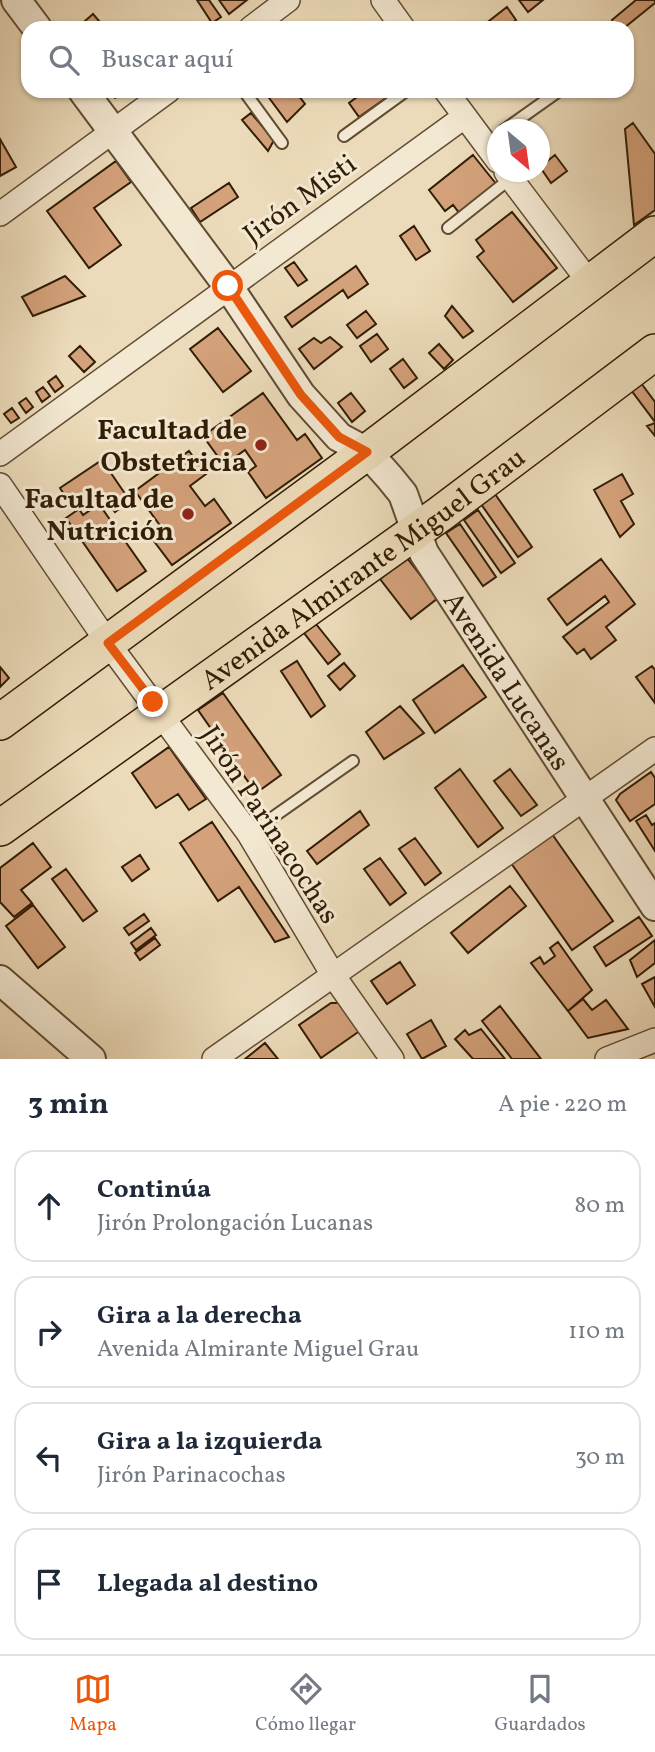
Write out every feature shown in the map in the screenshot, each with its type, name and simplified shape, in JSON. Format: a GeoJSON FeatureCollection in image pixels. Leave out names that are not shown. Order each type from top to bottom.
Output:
{"type":"FeatureCollection","features":[{"type":"Feature","properties":{"kind":"main road"},"geometry":{"type":"LineString","coordinates":[[0,722],[367,452],[655,234]]}},
{"type":"Feature","properties":{"kind":"main road","name":"Avenida Almirante Miguel Grau"},"geometry":{"type":"LineString","coordinates":[[0,828],[651,363]]}},
{"type":"Feature","properties":{"kind":"street"},"geometry":{"type":"LineString","coordinates":[[16,0],[32,21]]}},
{"type":"Feature","properties":{"kind":"street"},"geometry":{"type":"LineString","coordinates":[[260,21],[289,0]]}},
{"type":"Feature","properties":{"kind":"street"},"geometry":{"type":"LineString","coordinates":[[383,0],[397,21]]}},
{"type":"Feature","properties":{"kind":"street"},"geometry":{"type":"LineString","coordinates":[[88,98],[228,286],[301,395],[339,437],[367,452]]}},
{"type":"Feature","properties":{"kind":"street"},"geometry":{"type":"LineString","coordinates":[[0,214],[159,98]]}},
{"type":"Feature","properties":{"kind":"street"},"geometry":{"type":"LineString","coordinates":[[451,98],[487,143]]}},
{"type":"Feature","properties":{"kind":"street","name":"Jirón Misti"},"geometry":{"type":"LineString","coordinates":[[0,454],[464,117]]}},
{"type":"Feature","properties":{"kind":"street"},"geometry":{"type":"LineString","coordinates":[[517,182],[589,282]]}},
{"type":"Feature","properties":{"kind":"street","name":"Avenida Lucanas"},"geometry":{"type":"LineString","coordinates":[[367,452],[402,494],[424,553],[655,906]]}},
{"type":"Feature","properties":{"kind":"street","name":"Jirón Parinacochas"},"geometry":{"type":"LineString","coordinates":[[0,485],[108,643],[249,834],[333,975],[393,1059]]}},
{"type":"Feature","properties":{"kind":"street"},"geometry":{"type":"LineString","coordinates":[[214,1059],[655,749]]}},
{"type":"Feature","properties":{"kind":"street"},"geometry":{"type":"LineString","coordinates":[[0,979],[91,1059]]}},
{"type":"Feature","properties":{"kind":"street"},"geometry":{"type":"LineString","coordinates":[[607,1059],[655,1040]]}},
{"type":"Feature","properties":{"kind":"lane"},"geometry":{"type":"LineString","coordinates":[[249,98],[282,143]]}},
{"type":"Feature","properties":{"kind":"lane"},"geometry":{"type":"LineString","coordinates":[[344,136],[396,98]]}},
{"type":"Feature","properties":{"kind":"lane"},"geometry":{"type":"LineString","coordinates":[[520,119],[549,98]]}},
{"type":"Feature","properties":{"kind":"lane"},"geometry":{"type":"LineString","coordinates":[[447,228],[487,175]]}},
{"type":"Feature","properties":{"kind":"lane"},"geometry":{"type":"LineString","coordinates":[[249,834],[353,761]]}},
{"type":"Feature","properties":{"kind":"building"},"geometry":{"type":"Polygon","coordinates":[[[197,0],[209,0],[221,17],[211,21],[197,0]]]}},
{"type":"Feature","properties":{"kind":"building"},"geometry":{"type":"Polygon","coordinates":[[[219,0],[247,0],[229,14],[219,0]]]}},
{"type":"Feature","properties":{"kind":"building"},"geometry":{"type":"Polygon","coordinates":[[[519,0],[543,0],[528,12],[519,0]]]}},
{"type":"Feature","properties":{"kind":"building"},"geometry":{"type":"Polygon","coordinates":[[[636,0],[655,0],[655,3],[633,21],[612,20],[636,0]]]}},
{"type":"Feature","properties":{"kind":"building"},"geometry":{"type":"Polygon","coordinates":[[[507,7],[516,20],[515,21],[489,21],[507,7]]]}},
{"type":"Feature","properties":{"kind":"building"},"geometry":{"type":"Polygon","coordinates":[[[93,14],[99,21],[85,21],[93,14]]]}},
{"type":"Feature","properties":{"kind":"building"},"geometry":{"type":"Polygon","coordinates":[[[269,98],[300,98],[305,104],[287,122],[269,98]]]}},
{"type":"Feature","properties":{"kind":"building"},"geometry":{"type":"Polygon","coordinates":[[[356,98],[386,98],[359,117],[349,103],[356,98]]]}},
{"type":"Feature","properties":{"kind":"building"},"geometry":{"type":"Polygon","coordinates":[[[251,113],[274,140],[268,151],[242,120],[251,113]]]}},
{"type":"Feature","properties":{"kind":"building"},"geometry":{"type":"Polygon","coordinates":[[[633,123],[655,154],[655,210],[634,225],[625,129],[633,123]]]}},
{"type":"Feature","properties":{"kind":"building"},"geometry":{"type":"Polygon","coordinates":[[[0,139],[16,167],[0,176],[0,139]]]}},
{"type":"Feature","properties":{"kind":"building"},"geometry":{"type":"Polygon","coordinates":[[[473,155],[487,172],[487,182],[495,182],[497,185],[460,214],[453,205],[445,211],[429,190],[473,155]]]}},
{"type":"Feature","properties":{"kind":"building"},"geometry":{"type":"Polygon","coordinates":[[[555,155],[567,171],[551,183],[550,182],[550,159],[555,155]]]}},
{"type":"Feature","properties":{"kind":"building"},"geometry":{"type":"Polygon","coordinates":[[[116,161],[131,182],[94,208],[121,245],[89,268],[47,211],[116,161]]]}},
{"type":"Feature","properties":{"kind":"building"},"geometry":{"type":"Polygon","coordinates":[[[229,183],[238,197],[200,222],[191,208],[229,183]]]}},
{"type":"Feature","properties":{"kind":"building"},"geometry":{"type":"Polygon","coordinates":[[[512,212],[557,268],[513,302],[477,257],[484,251],[476,240],[512,212]]]}},
{"type":"Feature","properties":{"kind":"building"},"geometry":{"type":"Polygon","coordinates":[[[414,226],[430,251],[416,260],[400,236],[414,226]]]}},
{"type":"Feature","properties":{"kind":"building"},"geometry":{"type":"Polygon","coordinates":[[[294,262],[307,280],[298,286],[285,268],[294,262]]]}},
{"type":"Feature","properties":{"kind":"building"},"geometry":{"type":"Polygon","coordinates":[[[356,266],[368,284],[348,298],[343,290],[292,327],[285,317],[356,266]]]}},
{"type":"Feature","properties":{"kind":"building"},"geometry":{"type":"Polygon","coordinates":[[[65,276],[85,296],[33,316],[22,297],[65,276]]]}},
{"type":"Feature","properties":{"kind":"building"},"geometry":{"type":"Polygon","coordinates":[[[452,306],[473,331],[463,338],[445,316],[452,306]]]}},
{"type":"Feature","properties":{"kind":"building"},"geometry":{"type":"Polygon","coordinates":[[[366,311],[376,324],[357,338],[347,325],[366,311]]]}},
{"type":"Feature","properties":{"kind":"building"},"geometry":{"type":"Polygon","coordinates":[[[218,328],[251,371],[223,392],[190,349],[218,328]]]}},
{"type":"Feature","properties":{"kind":"building"},"geometry":{"type":"Polygon","coordinates":[[[377,334],[388,349],[371,362],[360,346],[377,334]]]}},
{"type":"Feature","properties":{"kind":"building"},"geometry":{"type":"Polygon","coordinates":[[[330,337],[342,347],[314,369],[299,349],[314,338],[321,343],[330,337]]]}},
{"type":"Feature","properties":{"kind":"building"},"geometry":{"type":"Polygon","coordinates":[[[439,344],[453,360],[444,369],[429,353],[439,344]]]}},
{"type":"Feature","properties":{"kind":"building"},"geometry":{"type":"Polygon","coordinates":[[[80,346],[95,362],[84,372],[69,356],[80,346]]]}},
{"type":"Feature","properties":{"kind":"building"},"geometry":{"type":"Polygon","coordinates":[[[403,359],[417,378],[404,388],[390,369],[403,359]]]}},
{"type":"Feature","properties":{"kind":"building"},"geometry":{"type":"Polygon","coordinates":[[[56,376],[63,386],[55,392],[48,382],[56,376]]]}},
{"type":"Feature","properties":{"kind":"building"},"geometry":{"type":"Polygon","coordinates":[[[641,383],[655,402],[655,422],[631,390],[641,383]]]}},
{"type":"Feature","properties":{"kind":"building"},"geometry":{"type":"Polygon","coordinates":[[[43,387],[50,396],[42,402],[36,392],[43,387]]]}},
{"type":"Feature","properties":{"kind":"building","name":"Facultad de Obstetricia"},"geometry":{"type":"Polygon","coordinates":[[[263,393],[297,440],[305,434],[322,458],[266,498],[248,472],[256,466],[245,450],[224,465],[203,436],[263,393]]]}},
{"type":"Feature","properties":{"kind":"building"},"geometry":{"type":"Polygon","coordinates":[[[351,393],[365,411],[352,422],[338,403],[351,393]]]}},
{"type":"Feature","properties":{"kind":"building"},"geometry":{"type":"Polygon","coordinates":[[[26,398],[33,407],[26,413],[19,403],[26,398]]]}},
{"type":"Feature","properties":{"kind":"building"},"geometry":{"type":"Polygon","coordinates":[[[12,408],[19,418],[11,423],[4,414],[12,408]]]}},
{"type":"Feature","properties":{"kind":"building"},"geometry":{"type":"Polygon","coordinates":[[[655,423],[655,436],[647,426],[655,423]]]}},
{"type":"Feature","properties":{"kind":"building","name":"Facultad de Nutrición"},"geometry":{"type":"Polygon","coordinates":[[[189,451],[206,474],[190,486],[205,506],[214,499],[231,523],[172,565],[153,540],[164,531],[135,491],[189,451]]]}},
{"type":"Feature","properties":{"kind":"building"},"geometry":{"type":"Polygon","coordinates":[[[102,460],[130,501],[115,512],[99,490],[73,508],[60,488],[102,460]]]}},
{"type":"Feature","properties":{"kind":"building"},"geometry":{"type":"Polygon","coordinates":[[[622,474],[633,494],[621,501],[634,524],[620,537],[594,490],[622,474]]]}},
{"type":"Feature","properties":{"kind":"building"},"geometry":{"type":"Polygon","coordinates":[[[495,494],[532,547],[518,557],[481,504],[495,494]]]}},
{"type":"Feature","properties":{"kind":"building"},"geometry":{"type":"Polygon","coordinates":[[[99,504],[146,571],[117,591],[66,518],[79,509],[83,515],[99,504]]]}},
{"type":"Feature","properties":{"kind":"building"},"geometry":{"type":"Polygon","coordinates":[[[478,510],[515,563],[501,573],[464,520],[478,510]]]}},
{"type":"Feature","properties":{"kind":"building"},"geometry":{"type":"Polygon","coordinates":[[[460,524],[496,577],[483,586],[446,533],[460,524]]]}},
{"type":"Feature","properties":{"kind":"building"},"geometry":{"type":"Polygon","coordinates":[[[407,558],[438,598],[411,619],[380,579],[407,558]]]}},
{"type":"Feature","properties":{"kind":"building"},"geometry":{"type":"Polygon","coordinates":[[[601,559],[635,604],[606,627],[616,640],[591,659],[584,649],[577,654],[563,637],[609,602],[605,596],[567,625],[548,599],[601,559]]]}},
{"type":"Feature","properties":{"kind":"building"},"geometry":{"type":"Polygon","coordinates":[[[316,624],[340,654],[328,664],[304,633],[316,624]]]}},
{"type":"Feature","properties":{"kind":"building"},"geometry":{"type":"Polygon","coordinates":[[[297,661],[325,706],[311,717],[281,671],[297,661]]]}},
{"type":"Feature","properties":{"kind":"building"},"geometry":{"type":"Polygon","coordinates":[[[344,663],[355,676],[340,690],[328,676],[344,663]]]}},
{"type":"Feature","properties":{"kind":"building"},"geometry":{"type":"Polygon","coordinates":[[[463,665],[486,697],[435,733],[413,700],[463,665]]]}},
{"type":"Feature","properties":{"kind":"building"},"geometry":{"type":"Polygon","coordinates":[[[652,666],[655,670],[655,703],[636,677],[652,666]]]}},
{"type":"Feature","properties":{"kind":"building"},"geometry":{"type":"Polygon","coordinates":[[[0,667],[9,678],[0,687],[0,667]]]}},
{"type":"Feature","properties":{"kind":"building"},"geometry":{"type":"Polygon","coordinates":[[[223,693],[281,775],[256,793],[198,710],[223,693]]]}},
{"type":"Feature","properties":{"kind":"building"},"geometry":{"type":"Polygon","coordinates":[[[400,706],[424,733],[384,759],[366,732],[400,706]]]}},
{"type":"Feature","properties":{"kind":"building"},"geometry":{"type":"Polygon","coordinates":[[[169,747],[206,799],[189,810],[178,794],[156,808],[132,773],[169,747]]]}},
{"type":"Feature","properties":{"kind":"building"},"geometry":{"type":"Polygon","coordinates":[[[460,769],[503,828],[478,847],[435,788],[460,769]]]}},
{"type":"Feature","properties":{"kind":"building"},"geometry":{"type":"Polygon","coordinates":[[[510,769],[537,805],[521,816],[494,781],[510,769]]]}},
{"type":"Feature","properties":{"kind":"building"},"geometry":{"type":"Polygon","coordinates":[[[651,772],[655,778],[655,804],[630,821],[616,800],[620,794],[651,772]]]}},
{"type":"Feature","properties":{"kind":"building"},"geometry":{"type":"Polygon","coordinates":[[[360,811],[369,825],[317,864],[307,851],[360,811]]]}},
{"type":"Feature","properties":{"kind":"building"},"geometry":{"type":"Polygon","coordinates":[[[646,815],[652,825],[655,823],[655,851],[636,821],[646,815]]]}},
{"type":"Feature","properties":{"kind":"building"},"geometry":{"type":"Polygon","coordinates":[[[212,822],[289,937],[275,942],[239,887],[218,901],[180,843],[212,822]]]}},
{"type":"Feature","properties":{"kind":"building"},"geometry":{"type":"Polygon","coordinates":[[[552,834],[613,921],[572,950],[511,863],[552,834]]]}},
{"type":"Feature","properties":{"kind":"building"},"geometry":{"type":"Polygon","coordinates":[[[415,838],[441,873],[425,885],[399,849],[415,838]]]}},
{"type":"Feature","properties":{"kind":"building"},"geometry":{"type":"Polygon","coordinates":[[[33,843],[51,867],[21,890],[32,903],[14,917],[0,902],[0,868],[33,843]]]}},
{"type":"Feature","properties":{"kind":"building"},"geometry":{"type":"Polygon","coordinates":[[[140,855],[149,869],[132,881],[122,867],[140,855]]]}},
{"type":"Feature","properties":{"kind":"building"},"geometry":{"type":"Polygon","coordinates":[[[380,858],[406,893],[390,905],[364,869],[380,858]]]}},
{"type":"Feature","properties":{"kind":"building"},"geometry":{"type":"Polygon","coordinates":[[[66,869],[97,911],[83,921],[52,879],[66,869]]]}},
{"type":"Feature","properties":{"kind":"building"},"geometry":{"type":"Polygon","coordinates":[[[510,886],[526,906],[468,953],[451,933],[510,886]]]}},
{"type":"Feature","properties":{"kind":"building"},"geometry":{"type":"Polygon","coordinates":[[[33,905],[65,947],[38,968],[6,926],[33,905]]]}},
{"type":"Feature","properties":{"kind":"building"},"geometry":{"type":"Polygon","coordinates":[[[144,914],[149,921],[129,935],[124,928],[144,914]]]}},
{"type":"Feature","properties":{"kind":"building"},"geometry":{"type":"Polygon","coordinates":[[[639,917],[652,936],[606,966],[594,947],[639,917]]]}},
{"type":"Feature","properties":{"kind":"building"},"geometry":{"type":"Polygon","coordinates":[[[151,928],[156,935],[136,950],[131,943],[151,928]]]}},
{"type":"Feature","properties":{"kind":"building"},"geometry":{"type":"Polygon","coordinates":[[[155,938],[160,945],[140,960],[135,953],[155,938]]]}},
{"type":"Feature","properties":{"kind":"building"},"geometry":{"type":"Polygon","coordinates":[[[655,940],[655,963],[637,977],[630,960],[655,940]]]}},
{"type":"Feature","properties":{"kind":"building"},"geometry":{"type":"Polygon","coordinates":[[[558,942],[592,990],[568,1011],[531,963],[540,957],[544,964],[555,956],[550,948],[558,942]]]}},
{"type":"Feature","properties":{"kind":"building"},"geometry":{"type":"Polygon","coordinates":[[[400,962],[415,985],[387,1004],[371,981],[400,962]]]}},
{"type":"Feature","properties":{"kind":"building"},"geometry":{"type":"Polygon","coordinates":[[[655,977],[655,1007],[642,984],[655,977]]]}},
{"type":"Feature","properties":{"kind":"building"},"geometry":{"type":"Polygon","coordinates":[[[583,999],[592,1010],[606,1000],[628,1029],[588,1038],[568,1011],[583,999]]]}},
{"type":"Feature","properties":{"kind":"building"},"geometry":{"type":"Polygon","coordinates":[[[331,1003],[343,1003],[361,1030],[321,1058],[299,1025],[331,1003]]]}},
{"type":"Feature","properties":{"kind":"building"},"geometry":{"type":"Polygon","coordinates":[[[500,1006],[541,1059],[512,1059],[482,1021],[500,1006]]]}},
{"type":"Feature","properties":{"kind":"building"},"geometry":{"type":"Polygon","coordinates":[[[431,1020],[446,1046],[422,1059],[407,1034],[431,1020]]]}},
{"type":"Feature","properties":{"kind":"building"},"geometry":{"type":"Polygon","coordinates":[[[481,1029],[505,1059],[473,1059],[455,1039],[465,1030],[469,1035],[481,1029]]]}},
{"type":"Feature","properties":{"kind":"building"},"geometry":{"type":"Polygon","coordinates":[[[265,1043],[278,1059],[245,1059],[265,1043]]]}},
{"type":"Feature","properties":{"kind":"place","name":"Facultad de Obstetricia"},"geometry":{"type":"Point","coordinates":[261,445]}},
{"type":"Feature","properties":{"kind":"place","name":"Facultad de Nutrición"},"geometry":{"type":"Point","coordinates":[188,514]}},
{"type":"Feature","properties":{"kind":"route"},"geometry":{"type":"LineString","coordinates":[[153,702],[108,643],[367,452],[339,437],[301,395],[228,286]]}}]}
